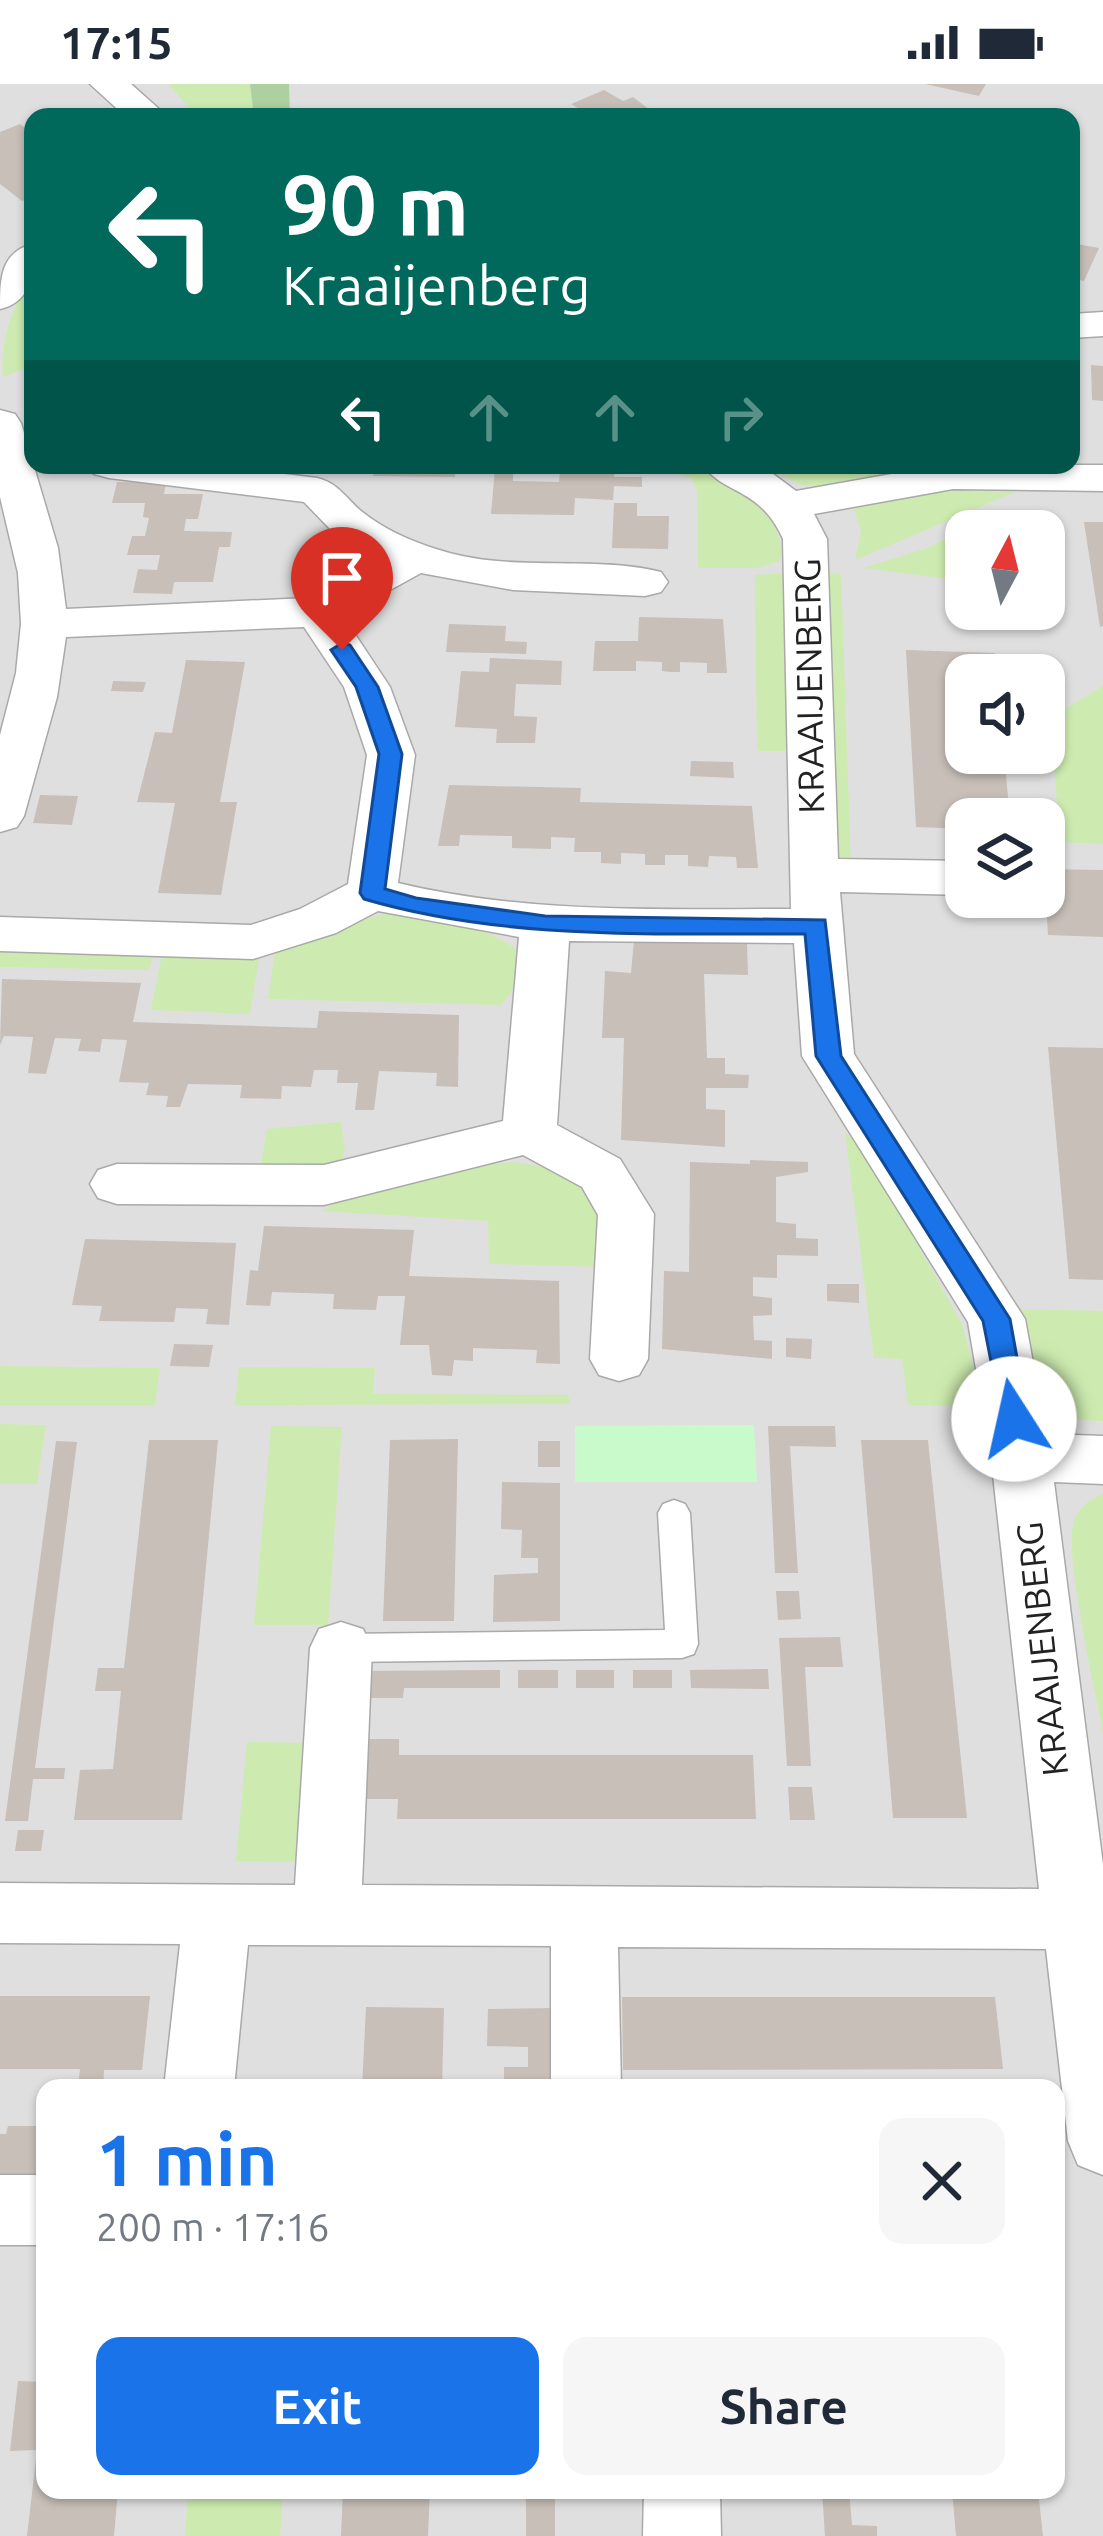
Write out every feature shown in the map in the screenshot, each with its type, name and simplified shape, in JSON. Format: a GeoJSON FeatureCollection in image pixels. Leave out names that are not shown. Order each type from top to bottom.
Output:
{"type":"FeatureCollection","features":[{"type":"Feature","properties":{"kind":"street"},"geometry":{"type":"LineString","coordinates":[[0,297],[24,267]]}},
{"type":"Feature","properties":{"kind":"street"},"geometry":{"type":"LineString","coordinates":[[0,423],[41,577],[44,624],[40,667],[0,816]]}},
{"type":"Feature","properties":{"kind":"street"},"geometry":{"type":"LineString","coordinates":[[181,474],[316,491],[335,515],[370,538],[418,557],[489,572],[645,582]]}},
{"type":"Feature","properties":{"kind":"street"},"geometry":{"type":"LineString","coordinates":[[748,474],[789,505],[980,474]]}},
{"type":"Feature","properties":{"kind":"street"},"geometry":{"type":"LineString","coordinates":[[1056,474],[1103,478]]}},
{"type":"Feature","properties":{"kind":"street","name":"KRAAIJENBERG"},"geometry":{"type":"LineString","coordinates":[[789,505],[805,538],[815,900],[828,1056],[996,1319],[1021,1457],[1103,2141]]}},
{"type":"Feature","properties":{"kind":"street"},"geometry":{"type":"LineString","coordinates":[[44,624],[317,612],[418,557]]}},
{"type":"Feature","properties":{"kind":"street"},"geometry":{"type":"LineString","coordinates":[[317,612],[367,687],[391,754],[372,893]]}},
{"type":"Feature","properties":{"kind":"street"},"geometry":{"type":"LineString","coordinates":[[0,934],[253,942],[317,921],[372,893],[415,906],[545,924],[815,900],[945,881]]}},
{"type":"Feature","properties":{"kind":"street"},"geometry":{"type":"LineString","coordinates":[[529,1134],[545,924]]}},
{"type":"Feature","properties":{"kind":"street"},"geometry":{"type":"LineString","coordinates":[[117,1184],[324,1185],[529,1134],[601,1173],[626,1214],[619,1359]]}},
{"type":"Feature","properties":{"kind":"street"},"geometry":{"type":"LineString","coordinates":[[1021,1457],[1103,1460]]}},
{"type":"Feature","properties":{"kind":"street"},"geometry":{"type":"LineString","coordinates":[[327,1914],[341,1648]]}},
{"type":"Feature","properties":{"kind":"street"},"geometry":{"type":"LineString","coordinates":[[0,1912],[1073,1919]]}},
{"type":"Feature","properties":{"kind":"street"},"geometry":{"type":"LineString","coordinates":[[200,2079],[217,1914]]}},
{"type":"Feature","properties":{"kind":"street"},"geometry":{"type":"LineString","coordinates":[[584,1917],[586,2079]]}},
{"type":"Feature","properties":{"kind":"street"},"geometry":{"type":"LineString","coordinates":[[0,2210],[36,2210]]}},
{"type":"Feature","properties":{"kind":"street"},"geometry":{"type":"LineString","coordinates":[[682,2499],[682,2536]]}},
{"type":"Feature","properties":{"kind":"lane"},"geometry":{"type":"LineString","coordinates":[[341,1648],[682,1644],[674,1513]]}},
{"type":"Feature","properties":{"kind":"shaded area"},"geometry":{"type":"Polygon","coordinates":[[[0,84],[1103,84],[1103,2536],[0,2536],[0,84]]]}},
{"type":"Feature","properties":{"kind":"green space"},"geometry":{"type":"Polygon","coordinates":[[[168,84],[250,84],[253,108],[190,108],[168,84]]]}},
{"type":"Feature","properties":{"kind":"green space"},"geometry":{"type":"Polygon","coordinates":[[[250,84],[289,84],[290,108],[253,108],[250,84]]]}},
{"type":"Feature","properties":{"kind":"green space"},"geometry":{"type":"Polygon","coordinates":[[[24,291],[24,369],[3,377],[3,350],[24,291]]]}},
{"type":"Feature","properties":{"kind":"green space"},"geometry":{"type":"Polygon","coordinates":[[[680,474],[721,474],[759,503],[777,531],[780,561],[756,568],[698,568],[697,490],[691,478],[680,474]]]}},
{"type":"Feature","properties":{"kind":"green space"},"geometry":{"type":"Polygon","coordinates":[[[779,474],[924,474],[828,486],[802,485],[779,474]]]}},
{"type":"Feature","properties":{"kind":"green space"},"geometry":{"type":"Polygon","coordinates":[[[1011,485],[1013,493],[973,510],[945,510],[945,522],[855,560],[861,532],[852,502],[927,489],[1011,485]]]}},
{"type":"Feature","properties":{"kind":"green space"},"geometry":{"type":"Polygon","coordinates":[[[945,539],[945,578],[863,568],[945,539]]]}},
{"type":"Feature","properties":{"kind":"green space"},"geometry":{"type":"Polygon","coordinates":[[[786,573],[789,751],[757,751],[755,575],[786,573]]]}},
{"type":"Feature","properties":{"kind":"green space"},"geometry":{"type":"Polygon","coordinates":[[[826,573],[841,574],[851,866],[836,866],[826,573]]]}},
{"type":"Feature","properties":{"kind":"green space"},"geometry":{"type":"Polygon","coordinates":[[[1103,686],[1103,844],[1065,842],[1065,798],[1056,798],[1055,774],[1065,774],[1065,709],[1103,686]]]}},
{"type":"Feature","properties":{"kind":"green space"},"geometry":{"type":"Polygon","coordinates":[[[384,914],[454,923],[504,941],[518,950],[518,973],[511,992],[501,1005],[268,999],[275,952],[324,929],[384,914]]]}},
{"type":"Feature","properties":{"kind":"green space"},"geometry":{"type":"Polygon","coordinates":[[[0,947],[154,951],[149,970],[0,967],[0,947]]]}},
{"type":"Feature","properties":{"kind":"green space"},"geometry":{"type":"Polygon","coordinates":[[[163,949],[260,952],[250,1014],[151,1010],[163,949]]]}},
{"type":"Feature","properties":{"kind":"green space"},"geometry":{"type":"Polygon","coordinates":[[[341,1122],[345,1149],[340,1167],[259,1175],[267,1129],[341,1122]]]}},
{"type":"Feature","properties":{"kind":"green space"},"geometry":{"type":"Polygon","coordinates":[[[845,1132],[867,1154],[962,1324],[984,1406],[908,1405],[902,1359],[874,1358],[845,1132]]]}},
{"type":"Feature","properties":{"kind":"green space"},"geometry":{"type":"Polygon","coordinates":[[[513,1162],[562,1172],[588,1189],[600,1219],[608,1267],[489,1264],[488,1221],[322,1211],[387,1183],[513,1162]]]}},
{"type":"Feature","properties":{"kind":"green space"},"geometry":{"type":"Polygon","coordinates":[[[1012,1309],[1103,1311],[1103,1421],[1057,1419],[1039,1396],[1012,1309]]]}},
{"type":"Feature","properties":{"kind":"green space"},"geometry":{"type":"Polygon","coordinates":[[[0,1366],[160,1368],[155,1405],[0,1405],[0,1366]]]}},
{"type":"Feature","properties":{"kind":"green space"},"geometry":{"type":"Polygon","coordinates":[[[239,1367],[375,1368],[373,1394],[568,1395],[570,1404],[235,1405],[239,1367]]]}},
{"type":"Feature","properties":{"kind":"green space"},"geometry":{"type":"Polygon","coordinates":[[[0,1424],[46,1425],[37,1484],[0,1484],[0,1424]]]}},
{"type":"Feature","properties":{"kind":"green space"},"geometry":{"type":"Polygon","coordinates":[[[754,1425],[757,1482],[575,1482],[575,1426],[754,1425]]]}},
{"type":"Feature","properties":{"kind":"green space"},"geometry":{"type":"Polygon","coordinates":[[[271,1426],[342,1427],[328,1625],[254,1625],[271,1426]]]}},
{"type":"Feature","properties":{"kind":"green space"},"geometry":{"type":"Polygon","coordinates":[[[1103,1494],[1103,1732],[1076,1587],[1072,1533],[1080,1510],[1103,1494]]]}},
{"type":"Feature","properties":{"kind":"green space"},"geometry":{"type":"Polygon","coordinates":[[[247,1742],[307,1743],[298,1862],[236,1861],[247,1742]]]}},
{"type":"Feature","properties":{"kind":"green space"},"geometry":{"type":"Polygon","coordinates":[[[187,2499],[282,2499],[280,2536],[185,2536],[187,2499]]]}},
{"type":"Feature","properties":{"kind":"building"},"geometry":{"type":"Polygon","coordinates":[[[925,84],[986,84],[979,96],[925,84]]]}},
{"type":"Feature","properties":{"kind":"building"},"geometry":{"type":"Polygon","coordinates":[[[604,90],[623,101],[633,97],[647,108],[578,108],[571,104],[604,90]]]}},
{"type":"Feature","properties":{"kind":"building"},"geometry":{"type":"Polygon","coordinates":[[[20,124],[24,127],[22,201],[0,184],[0,132],[20,124]]]}},
{"type":"Feature","properties":{"kind":"building"},"geometry":{"type":"Polygon","coordinates":[[[1080,245],[1099,248],[1084,281],[1080,280],[1080,245]]]}},
{"type":"Feature","properties":{"kind":"building"},"geometry":{"type":"Polygon","coordinates":[[[1091,365],[1103,366],[1103,401],[1092,400],[1091,365]]]}},
{"type":"Feature","properties":{"kind":"building"},"geometry":{"type":"Polygon","coordinates":[[[373,474],[455,474],[455,477],[373,474]]]}},
{"type":"Feature","properties":{"kind":"building"},"geometry":{"type":"Polygon","coordinates":[[[494,474],[513,474],[513,481],[559,482],[560,474],[642,477],[642,487],[614,486],[613,500],[575,498],[574,515],[491,514],[494,474]]]}},
{"type":"Feature","properties":{"kind":"building"},"geometry":{"type":"Polygon","coordinates":[[[117,482],[166,483],[164,494],[203,494],[198,519],[186,519],[184,531],[232,532],[230,547],[219,547],[213,582],[174,582],[172,594],[133,593],[138,569],[157,570],[160,555],[127,555],[132,536],[145,536],[149,518],[143,517],[145,503],[112,503],[117,482]]]}},
{"type":"Feature","properties":{"kind":"building"},"geometry":{"type":"Polygon","coordinates":[[[614,503],[637,503],[637,516],[669,516],[668,549],[612,548],[614,503]]]}},
{"type":"Feature","properties":{"kind":"building"},"geometry":{"type":"Polygon","coordinates":[[[1084,522],[1103,522],[1100,627],[1084,522]]]}},
{"type":"Feature","properties":{"kind":"building"},"geometry":{"type":"Polygon","coordinates":[[[639,617],[723,619],[727,673],[707,673],[707,663],[680,662],[680,672],[671,672],[662,671],[662,662],[636,661],[636,671],[593,671],[595,641],[638,641],[639,617]]]}},
{"type":"Feature","properties":{"kind":"building"},"geometry":{"type":"Polygon","coordinates":[[[449,624],[506,626],[505,641],[527,642],[526,654],[446,652],[449,624]]]}},
{"type":"Feature","properties":{"kind":"building"},"geometry":{"type":"Polygon","coordinates":[[[906,650],[995,653],[945,654],[945,774],[1006,774],[1008,798],[945,798],[945,828],[916,827],[906,650]]]}},
{"type":"Feature","properties":{"kind":"building"},"geometry":{"type":"Polygon","coordinates":[[[490,658],[562,661],[561,685],[516,684],[514,716],[537,717],[535,743],[496,743],[497,729],[455,727],[461,671],[489,672],[490,658]]]}},
{"type":"Feature","properties":{"kind":"building"},"geometry":{"type":"Polygon","coordinates":[[[186,660],[245,662],[220,802],[237,802],[221,895],[158,893],[175,803],[137,802],[155,732],[172,733],[186,660]]]}},
{"type":"Feature","properties":{"kind":"building"},"geometry":{"type":"Polygon","coordinates":[[[113,681],[146,682],[143,692],[111,691],[113,681]]]}},
{"type":"Feature","properties":{"kind":"building"},"geometry":{"type":"Polygon","coordinates":[[[691,761],[733,762],[734,778],[690,776],[691,761]]]}},
{"type":"Feature","properties":{"kind":"building"},"geometry":{"type":"Polygon","coordinates":[[[449,785],[581,788],[580,802],[752,806],[758,868],[737,868],[736,857],[709,856],[708,867],[688,866],[688,855],[665,855],[665,865],[645,865],[645,854],[621,853],[621,864],[601,863],[601,852],[574,852],[575,838],[551,837],[551,849],[512,848],[512,836],[460,835],[459,846],[438,846],[449,785]]]}},
{"type":"Feature","properties":{"kind":"building"},"geometry":{"type":"Polygon","coordinates":[[[40,795],[78,796],[72,825],[33,823],[40,795]]]}},
{"type":"Feature","properties":{"kind":"building"},"geometry":{"type":"Polygon","coordinates":[[[1065,869],[1103,870],[1103,937],[1048,935],[1047,918],[1065,918],[1065,869]]]}},
{"type":"Feature","properties":{"kind":"building"},"geometry":{"type":"Polygon","coordinates":[[[634,940],[747,944],[748,975],[704,974],[707,1058],[725,1058],[725,1074],[749,1075],[748,1088],[706,1088],[706,1109],[725,1110],[725,1147],[621,1140],[624,1038],[602,1038],[605,971],[631,973],[634,940]]]}},
{"type":"Feature","properties":{"kind":"building"},"geometry":{"type":"Polygon","coordinates":[[[2,979],[141,983],[133,1022],[317,1028],[319,1011],[459,1015],[458,1087],[436,1086],[437,1073],[379,1071],[374,1110],[355,1110],[358,1083],[337,1083],[338,1070],[314,1070],[311,1087],[282,1086],[281,1099],[240,1098],[242,1085],[188,1084],[180,1107],[166,1107],[168,1096],[146,1095],[149,1083],[119,1082],[127,1040],[102,1039],[100,1052],[78,1051],[81,1039],[55,1038],[46,1074],[28,1073],[33,1037],[4,1036],[0,1045],[2,979]]]}},
{"type":"Feature","properties":{"kind":"building"},"geometry":{"type":"Polygon","coordinates":[[[1048,1047],[1103,1048],[1103,1280],[1069,1279],[1048,1047]]]}},
{"type":"Feature","properties":{"kind":"building"},"geometry":{"type":"Polygon","coordinates":[[[750,1160],[808,1162],[808,1172],[776,1177],[776,1222],[796,1224],[796,1238],[818,1239],[818,1256],[777,1255],[777,1278],[753,1277],[753,1296],[772,1298],[772,1315],[753,1316],[754,1340],[772,1341],[772,1359],[662,1349],[664,1271],[689,1272],[690,1162],[750,1164],[750,1160]]]}},
{"type":"Feature","properties":{"kind":"building"},"geometry":{"type":"Polygon","coordinates":[[[264,1226],[414,1230],[409,1276],[559,1281],[560,1364],[536,1363],[537,1350],[473,1348],[473,1361],[454,1360],[452,1376],[432,1375],[429,1345],[400,1345],[405,1296],[378,1296],[376,1310],[333,1309],[334,1294],[272,1292],[270,1306],[246,1305],[250,1270],[258,1271],[264,1226]]]}},
{"type":"Feature","properties":{"kind":"building"},"geometry":{"type":"Polygon","coordinates":[[[85,1239],[236,1243],[229,1325],[206,1324],[208,1309],[176,1308],[174,1322],[99,1321],[102,1306],[72,1305],[85,1239]]]}},
{"type":"Feature","properties":{"kind":"building"},"geometry":{"type":"Polygon","coordinates":[[[827,1284],[859,1284],[859,1303],[827,1301],[827,1284]]]}},
{"type":"Feature","properties":{"kind":"building"},"geometry":{"type":"Polygon","coordinates":[[[786,1338],[812,1339],[811,1359],[786,1357],[786,1338]]]}},
{"type":"Feature","properties":{"kind":"building"},"geometry":{"type":"Polygon","coordinates":[[[174,1344],[213,1345],[209,1367],[170,1366],[174,1344]]]}},
{"type":"Feature","properties":{"kind":"building"},"geometry":{"type":"Polygon","coordinates":[[[768,1426],[835,1426],[836,1447],[790,1446],[798,1573],[775,1573],[768,1426]]]}},
{"type":"Feature","properties":{"kind":"building"},"geometry":{"type":"Polygon","coordinates":[[[458,1439],[454,1621],[383,1621],[390,1440],[458,1439]]]}},
{"type":"Feature","properties":{"kind":"building"},"geometry":{"type":"Polygon","coordinates":[[[149,1440],[218,1440],[182,1820],[74,1820],[80,1770],[113,1769],[121,1691],[95,1691],[98,1668],[124,1668],[149,1440]]]}},
{"type":"Feature","properties":{"kind":"building"},"geometry":{"type":"Polygon","coordinates":[[[861,1440],[928,1440],[967,1818],[893,1818],[861,1440]]]}},
{"type":"Feature","properties":{"kind":"building"},"geometry":{"type":"Polygon","coordinates":[[[56,1441],[77,1442],[35,1768],[65,1768],[64,1779],[33,1779],[28,1821],[5,1821],[56,1441]]]}},
{"type":"Feature","properties":{"kind":"building"},"geometry":{"type":"Polygon","coordinates":[[[538,1441],[560,1441],[560,1467],[538,1467],[538,1441]]]}},
{"type":"Feature","properties":{"kind":"building"},"geometry":{"type":"Polygon","coordinates":[[[502,1482],[560,1483],[560,1621],[493,1622],[494,1575],[538,1573],[538,1558],[521,1558],[522,1530],[501,1529],[502,1482]]]}},
{"type":"Feature","properties":{"kind":"building"},"geometry":{"type":"Polygon","coordinates":[[[776,1591],[799,1591],[801,1619],[778,1620],[776,1591]]]}},
{"type":"Feature","properties":{"kind":"building"},"geometry":{"type":"Polygon","coordinates":[[[840,1637],[843,1667],[805,1667],[811,1766],[787,1766],[779,1638],[840,1637]]]}},
{"type":"Feature","properties":{"kind":"building"},"geometry":{"type":"Polygon","coordinates":[[[768,1669],[769,1689],[691,1688],[690,1670],[768,1669]]]}},
{"type":"Feature","properties":{"kind":"building"},"geometry":{"type":"Polygon","coordinates":[[[500,1670],[500,1688],[404,1688],[403,1698],[358,1698],[360,1671],[500,1670]]]}},
{"type":"Feature","properties":{"kind":"building"},"geometry":{"type":"Polygon","coordinates":[[[518,1670],[558,1670],[558,1688],[518,1688],[518,1670]]]}},
{"type":"Feature","properties":{"kind":"building"},"geometry":{"type":"Polygon","coordinates":[[[576,1670],[614,1670],[614,1688],[576,1688],[576,1670]]]}},
{"type":"Feature","properties":{"kind":"building"},"geometry":{"type":"Polygon","coordinates":[[[633,1670],[672,1670],[672,1688],[633,1688],[633,1670]]]}},
{"type":"Feature","properties":{"kind":"building"},"geometry":{"type":"Polygon","coordinates":[[[365,1739],[399,1739],[399,1755],[753,1755],[756,1819],[397,1819],[398,1799],[362,1799],[365,1739]]]}},
{"type":"Feature","properties":{"kind":"building"},"geometry":{"type":"Polygon","coordinates":[[[788,1787],[812,1787],[815,1820],[790,1820],[788,1787]]]}},
{"type":"Feature","properties":{"kind":"building"},"geometry":{"type":"Polygon","coordinates":[[[18,1830],[44,1830],[41,1851],[15,1851],[18,1830]]]}},
{"type":"Feature","properties":{"kind":"building"},"geometry":{"type":"Polygon","coordinates":[[[0,1996],[150,1996],[142,2070],[104,2070],[104,2079],[79,2079],[80,2069],[0,2069],[0,1996]]]}},
{"type":"Feature","properties":{"kind":"building"},"geometry":{"type":"Polygon","coordinates":[[[622,1997],[995,1997],[1003,2069],[623,2070],[622,1997]]]}},
{"type":"Feature","properties":{"kind":"building"},"geometry":{"type":"Polygon","coordinates":[[[366,2007],[444,2008],[442,2079],[362,2079],[366,2007]]]}},
{"type":"Feature","properties":{"kind":"building"},"geometry":{"type":"Polygon","coordinates":[[[554,2008],[554,2079],[504,2079],[504,2067],[528,2067],[528,2047],[487,2046],[488,2009],[554,2008]]]}},
{"type":"Feature","properties":{"kind":"building"},"geometry":{"type":"Polygon","coordinates":[[[8,2126],[36,2126],[36,2175],[0,2175],[0,2134],[6,2134],[8,2126]]]}},
{"type":"Feature","properties":{"kind":"building"},"geometry":{"type":"Polygon","coordinates":[[[18,2381],[36,2382],[36,2450],[10,2451],[18,2381]]]}},
{"type":"Feature","properties":{"kind":"building"},"geometry":{"type":"Polygon","coordinates":[[[36,2459],[36,2499],[117,2499],[114,2536],[27,2536],[36,2459]]]}},
{"type":"Feature","properties":{"kind":"building"},"geometry":{"type":"Polygon","coordinates":[[[343,2499],[430,2499],[428,2536],[341,2536],[343,2499]]]}},
{"type":"Feature","properties":{"kind":"building"},"geometry":{"type":"Polygon","coordinates":[[[526,2499],[555,2499],[555,2536],[526,2536],[526,2499]]]}},
{"type":"Feature","properties":{"kind":"building"},"geometry":{"type":"Polygon","coordinates":[[[823,2499],[850,2499],[852,2525],[877,2526],[877,2536],[825,2536],[823,2499]]]}},
{"type":"Feature","properties":{"kind":"building"},"geometry":{"type":"Polygon","coordinates":[[[953,2499],[1039,2499],[1043,2536],[956,2536],[953,2499]]]}},
{"type":"Feature","properties":{"kind":"route"},"geometry":{"type":"LineString","coordinates":[[342,650],[367,687],[391,754],[372,893],[415,906],[545,924],[817,926],[828,1056],[996,1319],[1014,1419]]}}]}
